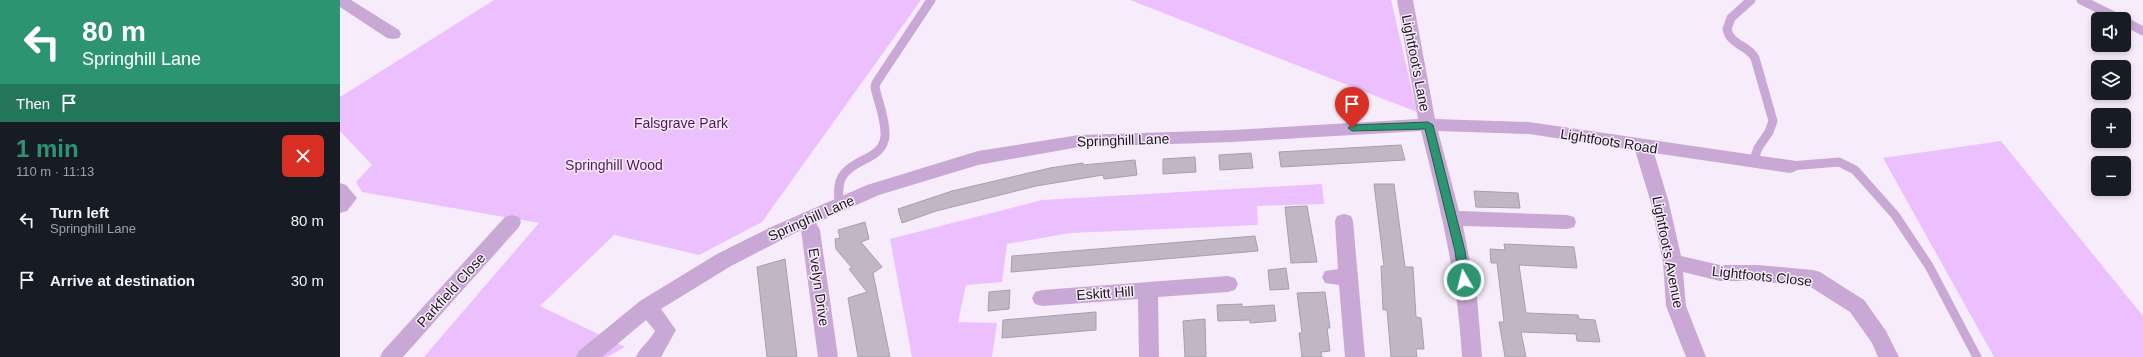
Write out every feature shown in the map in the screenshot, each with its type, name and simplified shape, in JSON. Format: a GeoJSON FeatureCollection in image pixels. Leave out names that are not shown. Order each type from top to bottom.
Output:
{"type":"FeatureCollection","features":[{"type":"Feature","properties":{"kind":"street"},"geometry":{"type":"LineString","coordinates":[[340,0],[393,34]]}},
{"type":"Feature","properties":{"kind":"street","name":"Lightfoot's Lane"},"geometry":{"type":"LineString","coordinates":[[1405,0],[1428,125]]}},
{"type":"Feature","properties":{"kind":"street"},"geometry":{"type":"LineString","coordinates":[[1428,125],[1460,251],[1472,339],[1472,357]]}},
{"type":"Feature","properties":{"kind":"street","name":"Springhill Lane"},"geometry":{"type":"LineString","coordinates":[[586,357],[615,335],[647,307],[724,260],[805,219],[839,204],[932,171],[978,158],[1079,140],[1232,136],[1428,125]]}},
{"type":"Feature","properties":{"kind":"street","name":"Lightfoots Road"},"geometry":{"type":"LineString","coordinates":[[1428,125],[1529,128],[1643,146],[1790,166]]}},
{"type":"Feature","properties":{"kind":"street","name":"Lightfoot's Avenue"},"geometry":{"type":"LineString","coordinates":[[1643,146],[1660,203],[1673,262],[1676,306],[1696,357]]}},
{"type":"Feature","properties":{"kind":"street"},"geometry":{"type":"LineString","coordinates":[[1452,218],[1567,222]]}},
{"type":"Feature","properties":{"kind":"street","name":"Evelyn Drive"},"geometry":{"type":"LineString","coordinates":[[805,219],[811,230],[828,357]]}},
{"type":"Feature","properties":{"kind":"street"},"geometry":{"type":"LineString","coordinates":[[1344,221],[1340,277],[1355,357]]}},
{"type":"Feature","properties":{"kind":"street","name":"Parkfield Close"},"geometry":{"type":"LineString","coordinates":[[390,357],[512,222]]}},
{"type":"Feature","properties":{"kind":"street","name":"Lightfoots Close"},"geometry":{"type":"LineString","coordinates":[[1673,262],[1720,273],[1758,273],[1813,278],[1857,306],[1879,336],[1889,357]]}},
{"type":"Feature","properties":{"kind":"street"},"geometry":{"type":"LineString","coordinates":[[1148,290],[1228,284]]}},
{"type":"Feature","properties":{"kind":"street","name":"Eskitt Hill"},"geometry":{"type":"LineString","coordinates":[[1042,298],[1148,290],[1149,357]]}},
{"type":"Feature","properties":{"kind":"street"},"geometry":{"type":"LineString","coordinates":[[646,357],[657,348],[666,330],[647,307]]}},
{"type":"Feature","properties":{"kind":"lane"},"geometry":{"type":"LineString","coordinates":[[839,204],[837,186],[842,175],[876,154],[885,137],[875,87],[876,83],[931,0]]}},
{"type":"Feature","properties":{"kind":"lane"},"geometry":{"type":"LineString","coordinates":[[1750,0],[1727,23],[1726,28],[1733,41],[1753,55],[1774,121],[1768,134],[1758,148],[1753,162]]}},
{"type":"Feature","properties":{"kind":"lane"},"geometry":{"type":"LineString","coordinates":[[2081,0],[2106,12]]}},
{"type":"Feature","properties":{"kind":"lane"},"geometry":{"type":"LineString","coordinates":[[2131,25],[2143,31]]}},
{"type":"Feature","properties":{"kind":"lane"},"geometry":{"type":"LineString","coordinates":[[1790,166],[1840,162],[1855,170],[1895,215],[1929,266],[1977,357]]}},
{"type":"Feature","properties":{"kind":"green space","name":"Falsgrave Park"},"geometry":{"type":"Polygon","coordinates":[[[494,0],[921,0],[762,222],[699,255],[614,235],[540,306],[625,347],[607,357],[424,357],[539,223],[362,192],[356,182],[372,165],[340,131],[340,97],[494,0]]]}},
{"type":"Feature","properties":{"kind":"green space"},"geometry":{"type":"Polygon","coordinates":[[[1130,0],[1391,0],[1417,112],[1130,0]]]}},
{"type":"Feature","properties":{"kind":"green space"},"geometry":{"type":"Polygon","coordinates":[[[2001,141],[2143,316],[2143,357],[1994,357],[1883,158],[2001,141]]]}},
{"type":"Feature","properties":{"kind":"green space"},"geometry":{"type":"Polygon","coordinates":[[[1322,184],[1324,204],[1257,206],[1258,225],[1070,233],[1007,244],[1002,282],[966,285],[958,322],[997,323],[992,357],[912,357],[890,239],[1042,200],[1322,184]]]}},
{"type":"Feature","properties":{"kind":"building"},"geometry":{"type":"Polygon","coordinates":[[[1401,145],[1405,160],[1281,167],[1279,152],[1401,145]]]}},
{"type":"Feature","properties":{"kind":"building"},"geometry":{"type":"Polygon","coordinates":[[[1251,153],[1253,168],[1220,170],[1219,155],[1251,153]]]}},
{"type":"Feature","properties":{"kind":"building"},"geometry":{"type":"Polygon","coordinates":[[[1195,157],[1196,172],[1163,174],[1163,159],[1195,157]]]}},
{"type":"Feature","properties":{"kind":"building"},"geometry":{"type":"Polygon","coordinates":[[[1135,160],[1137,175],[1104,179],[1103,175],[1036,186],[936,211],[902,223],[898,209],[952,191],[1050,168],[1083,163],[1083,165],[1135,160]]]}},
{"type":"Feature","properties":{"kind":"building"},"geometry":{"type":"Polygon","coordinates":[[[1374,184],[1394,184],[1405,267],[1413,267],[1416,317],[1421,318],[1424,349],[1416,349],[1417,357],[1391,357],[1387,310],[1383,310],[1381,266],[1384,266],[1374,184]]]}},
{"type":"Feature","properties":{"kind":"building"},"geometry":{"type":"Polygon","coordinates":[[[1474,191],[1518,193],[1520,208],[1476,207],[1474,191]]]}},
{"type":"Feature","properties":{"kind":"building"},"geometry":{"type":"Polygon","coordinates":[[[1307,206],[1317,262],[1291,263],[1285,207],[1307,206]]]}},
{"type":"Feature","properties":{"kind":"building"},"geometry":{"type":"Polygon","coordinates":[[[865,222],[869,239],[861,242],[882,267],[873,273],[890,357],[858,357],[848,298],[867,292],[849,269],[852,268],[836,249],[835,239],[840,238],[838,230],[865,222]]]}},
{"type":"Feature","properties":{"kind":"building"},"geometry":{"type":"Polygon","coordinates":[[[1255,236],[1258,251],[1011,272],[1012,256],[1255,236]]]}},
{"type":"Feature","properties":{"kind":"building"},"geometry":{"type":"Polygon","coordinates":[[[1504,244],[1574,247],[1577,268],[1519,265],[1526,313],[1578,315],[1579,319],[1595,320],[1600,342],[1577,341],[1576,334],[1521,332],[1526,357],[1505,357],[1499,322],[1504,322],[1497,263],[1491,263],[1490,249],[1505,250],[1504,244]]]}},
{"type":"Feature","properties":{"kind":"building"},"geometry":{"type":"Polygon","coordinates":[[[785,259],[797,357],[767,357],[757,267],[785,259]]]}},
{"type":"Feature","properties":{"kind":"building"},"geometry":{"type":"Polygon","coordinates":[[[1286,268],[1289,289],[1270,290],[1268,270],[1286,268]]]}},
{"type":"Feature","properties":{"kind":"building"},"geometry":{"type":"Polygon","coordinates":[[[1010,290],[1009,309],[988,311],[989,292],[1010,290]]]}},
{"type":"Feature","properties":{"kind":"building"},"geometry":{"type":"Polygon","coordinates":[[[1325,292],[1330,328],[1327,328],[1330,351],[1321,352],[1322,357],[1302,357],[1299,333],[1302,333],[1297,293],[1325,292]]]}},
{"type":"Feature","properties":{"kind":"building"},"geometry":{"type":"Polygon","coordinates":[[[1242,304],[1242,307],[1274,305],[1276,321],[1250,323],[1250,320],[1218,321],[1217,305],[1242,304]]]}},
{"type":"Feature","properties":{"kind":"building"},"geometry":{"type":"Polygon","coordinates":[[[1096,312],[1096,330],[1002,338],[1003,320],[1096,312]]]}},
{"type":"Feature","properties":{"kind":"building"},"geometry":{"type":"Polygon","coordinates":[[[1205,319],[1206,357],[1185,357],[1183,321],[1205,319]]]}},
{"type":"Feature","properties":{"kind":"route"},"geometry":{"type":"LineString","coordinates":[[1352,128],[1428,125],[1460,251],[1464,280]]}},
{"type":"Feature","properties":{"kind":"park label","name":"Springhill Wood"},"geometry":{"type":"Point","coordinates":[614,165]}}]}
